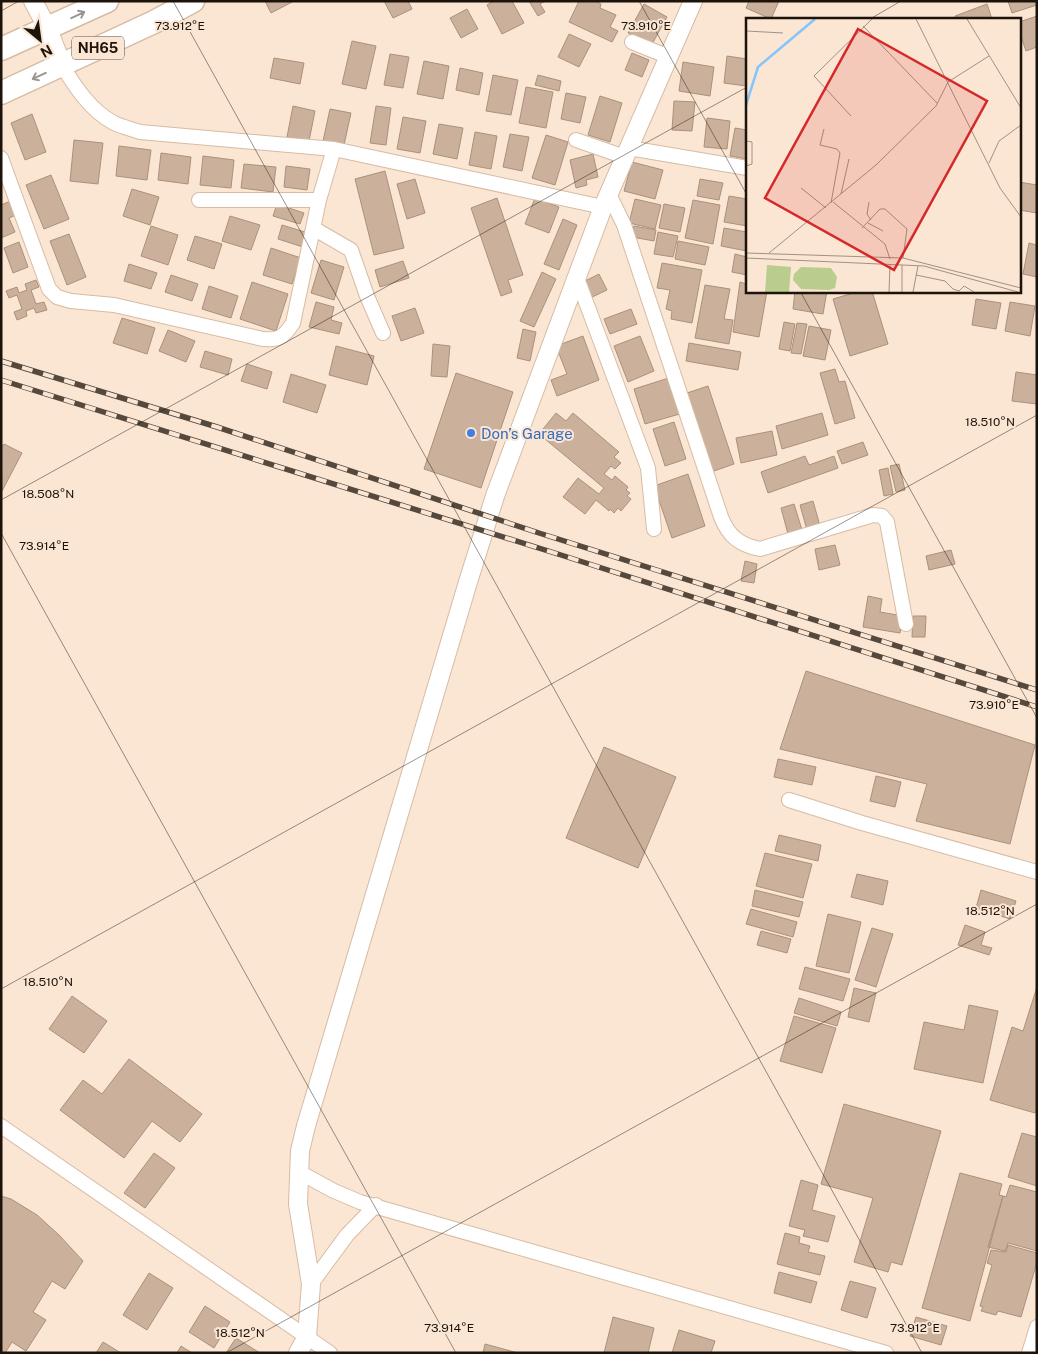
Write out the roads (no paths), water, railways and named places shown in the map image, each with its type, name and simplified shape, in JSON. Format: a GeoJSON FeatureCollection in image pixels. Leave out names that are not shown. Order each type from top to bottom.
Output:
{"type":"FeatureCollection","features":[{"type":"Feature","properties":{"kind":"highway","name":"NH65"},"geometry":{"type":"LineString","coordinates":[[1,49],[107,1]]}},
{"type":"Feature","properties":{"kind":"highway","name":"NH65"},"geometry":{"type":"LineString","coordinates":[[1,92],[154,22],[193,1]]}},
{"type":"Feature","properties":{"kind":"street"},"geometry":{"type":"LineString","coordinates":[[33,1],[48,29],[62,65],[78,90],[96,110],[114,124],[140,132],[334,149],[606,201],[624,225],[721,517],[729,533],[745,546],[760,549],[873,515],[882,516],[887,522],[906,624]]}},
{"type":"Feature","properties":{"kind":"street"},"geometry":{"type":"LineString","coordinates":[[303,1345],[311,1284],[298,1204],[300,1151],[306,1126],[495,496],[606,201],[693,1]]}},
{"type":"Feature","properties":{"kind":"street"},"geometry":{"type":"LineString","coordinates":[[632,42],[669,56]]}},
{"type":"Feature","properties":{"kind":"street"},"geometry":{"type":"LineString","coordinates":[[576,140],[627,152],[746,168]]}},
{"type":"Feature","properties":{"kind":"street"},"geometry":{"type":"LineString","coordinates":[[1,158],[49,289],[57,297],[70,301],[114,305],[262,339],[277,340],[286,334],[293,323],[319,200],[334,149]]}},
{"type":"Feature","properties":{"kind":"street"},"geometry":{"type":"LineString","coordinates":[[199,200],[319,200]]}},
{"type":"Feature","properties":{"kind":"street"},"geometry":{"type":"LineString","coordinates":[[313,228],[351,250],[367,296],[383,333]]}},
{"type":"Feature","properties":{"kind":"street"},"geometry":{"type":"LineString","coordinates":[[577,278],[648,468],[654,529]]}},
{"type":"Feature","properties":{"kind":"street"},"geometry":{"type":"LineString","coordinates":[[789,800],[862,823],[1037,872]]}},
{"type":"Feature","properties":{"kind":"street"},"geometry":{"type":"LineString","coordinates":[[1,1126],[303,1345],[330,1353]]}},
{"type":"Feature","properties":{"kind":"street"},"geometry":{"type":"LineString","coordinates":[[299,1172],[334,1191],[360,1202],[376,1205],[886,1353]]}},
{"type":"Feature","properties":{"kind":"street"},"geometry":{"type":"LineString","coordinates":[[311,1284],[347,1235],[376,1205]]}},
{"type":"Feature","properties":{"kind":"street"},"geometry":{"type":"LineString","coordinates":[[1029,1353],[1037,1327]]}},
{"type":"Feature","properties":{"kind":"railway"},"geometry":{"type":"LineString","coordinates":[[1,361],[217,427],[539,533],[1037,690]]}},
{"type":"Feature","properties":{"kind":"railway"},"geometry":{"type":"LineString","coordinates":[[1,380],[561,555],[1037,707]]}},
{"type":"Feature","properties":{"kind":"place","name":"Don’s Garage"},"geometry":{"type":"Point","coordinates":[471,433]}}]}
